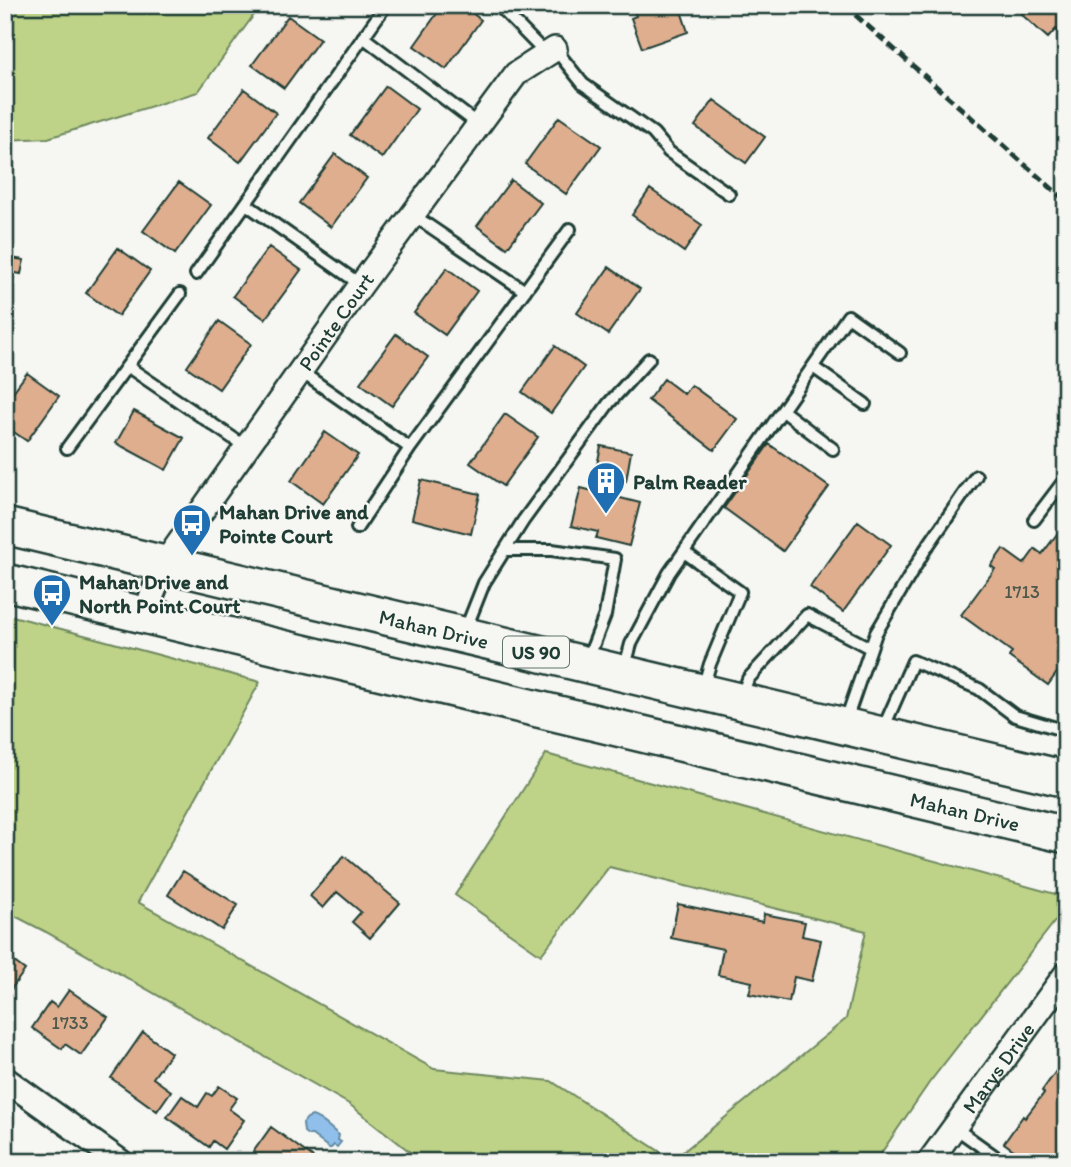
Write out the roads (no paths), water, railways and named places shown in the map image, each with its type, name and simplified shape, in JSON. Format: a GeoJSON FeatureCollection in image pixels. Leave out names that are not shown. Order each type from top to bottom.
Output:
{"type":"FeatureCollection","features":[{"type":"Feature","properties":{"kind":"main road","name":"Mahan Drive"},"geometry":{"type":"LineString","coordinates":[[5,526],[1066,779]]}},
{"type":"Feature","properties":{"kind":"main road","name":"Mahan Drive"},"geometry":{"type":"LineString","coordinates":[[5,582],[1066,835]]}},
{"type":"Feature","properties":{"kind":"main road"},"geometry":{"type":"LineString","coordinates":[[497,699],[509,646]]}},
{"type":"Feature","properties":{"kind":"street","name":"Pointe Court"},"geometry":{"type":"LineString","coordinates":[[144,615],[165,564],[361,285],[516,74],[551,52]]}},
{"type":"Feature","properties":{"kind":"street","name":"Marys Drive"},"geometry":{"type":"LineString","coordinates":[[929,1162],[1066,974]]}},
{"type":"Feature","properties":{"kind":"street"},"geometry":{"type":"LineString","coordinates":[[5,1079],[121,1162]]}},
{"type":"Feature","properties":{"kind":"lane"},"geometry":{"type":"LineString","coordinates":[[196,274],[386,5]]}},
{"type":"Feature","properties":{"kind":"lane"},"geometry":{"type":"LineString","coordinates":[[498,5],[583,84],[653,133],[668,152],[729,194]]}},
{"type":"Feature","properties":{"kind":"lane"},"geometry":{"type":"LineString","coordinates":[[363,37],[479,125]]}},
{"type":"Feature","properties":{"kind":"lane"},"geometry":{"type":"LineString","coordinates":[[246,204],[361,285]]}},
{"type":"Feature","properties":{"kind":"lane"},"geometry":{"type":"LineString","coordinates":[[412,215],[524,291]]}},
{"type":"Feature","properties":{"kind":"lane"},"geometry":{"type":"LineString","coordinates":[[357,528],[410,448],[570,229]]}},
{"type":"Feature","properties":{"kind":"lane"},"geometry":{"type":"LineString","coordinates":[[66,448],[180,294]]}},
{"type":"Feature","properties":{"kind":"lane"},"geometry":{"type":"LineString","coordinates":[[623,673],[631,644],[669,573],[848,316],[900,353]]}},
{"type":"Feature","properties":{"kind":"lane"},"geometry":{"type":"LineString","coordinates":[[463,635],[484,583],[523,521],[609,403],[649,359]]}},
{"type":"Feature","properties":{"kind":"lane"},"geometry":{"type":"LineString","coordinates":[[127,366],[246,447]]}},
{"type":"Feature","properties":{"kind":"lane"},"geometry":{"type":"LineString","coordinates":[[813,368],[865,404]]}},
{"type":"Feature","properties":{"kind":"lane"},"geometry":{"type":"LineString","coordinates":[[300,371],[410,448]]}},
{"type":"Feature","properties":{"kind":"lane"},"geometry":{"type":"LineString","coordinates":[[783,411],[833,449]]}},
{"type":"Feature","properties":{"kind":"lane"},"geometry":{"type":"LineString","coordinates":[[844,726],[876,633],[925,550],[976,476]]}},
{"type":"Feature","properties":{"kind":"lane"},"geometry":{"type":"LineString","coordinates":[[1034,520],[1064,486]]}},
{"type":"Feature","properties":{"kind":"lane"},"geometry":{"type":"LineString","coordinates":[[505,550],[552,550],[615,559],[605,615],[586,664]]}},
{"type":"Feature","properties":{"kind":"lane"},"geometry":{"type":"LineString","coordinates":[[684,552],[740,592],[709,664],[702,692]]}},
{"type":"Feature","properties":{"kind":"lane"},"geometry":{"type":"LineString","coordinates":[[740,701],[748,679],[807,615],[870,648]]}},
{"type":"Feature","properties":{"kind":"lane"},"geometry":{"type":"LineString","coordinates":[[881,735],[913,661],[979,689],[1015,716],[1066,731]]}},
{"type":"Feature","properties":{"kind":"lane"},"geometry":{"type":"LineString","coordinates":[[954,1127],[1003,1162]]}},
{"type":"Feature","properties":{"kind":"water"},"geometry":{"type":"Polygon","coordinates":[[[312,1116],[339,1135],[338,1140],[341,1142],[337,1147],[334,1145],[329,1148],[304,1132],[303,1123],[312,1116]]]}},
{"type":"Feature","properties":{"kind":"railway"},"geometry":{"type":"LineString","coordinates":[[844,5],[1066,201]]}},
{"type":"Feature","properties":{"kind":"place","name":"Palm Reader"},"geometry":{"type":"Point","coordinates":[606,515]}},
{"type":"Feature","properties":{"kind":"place","name":"Mahan Drive and Pointe Court"},"geometry":{"type":"Point","coordinates":[192,557]}},
{"type":"Feature","properties":{"kind":"place","name":"Mahan Drive and North Point Court"},"geometry":{"type":"Point","coordinates":[52,627]}}]}
